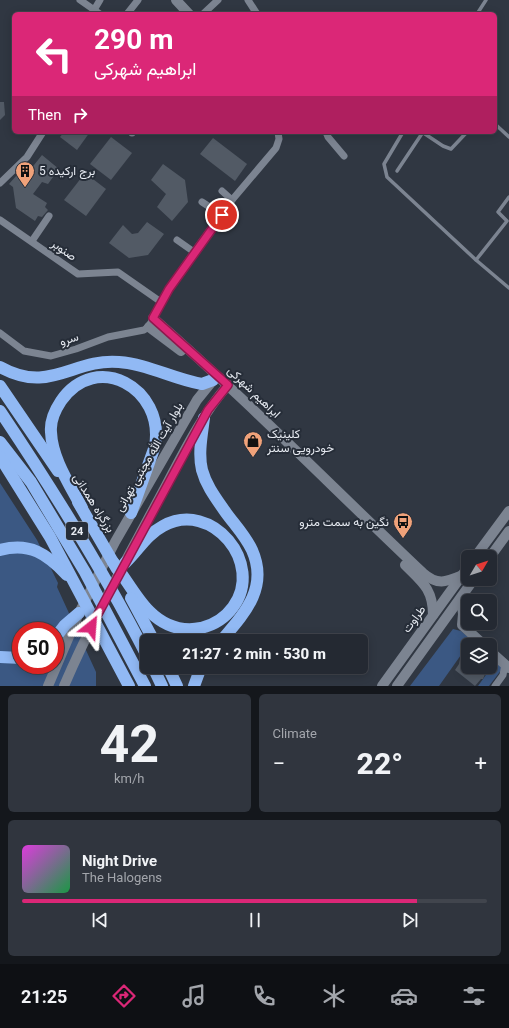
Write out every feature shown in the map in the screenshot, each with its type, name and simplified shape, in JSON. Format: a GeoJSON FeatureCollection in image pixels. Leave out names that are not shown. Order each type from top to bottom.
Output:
{"type":"FeatureCollection","features":[{"type":"Feature","properties":{"kind":"highway"},"geometry":{"type":"LineString","coordinates":[[0,367],[19,376],[34,378],[60,375],[103,362],[119,362],[156,370],[202,384],[215,377]]}},
{"type":"Feature","properties":{"kind":"highway"},"geometry":{"type":"LineString","coordinates":[[82,508],[60,466],[54,448],[51,432],[54,413],[65,395],[78,383],[91,379],[106,378],[122,382],[137,391],[148,404],[155,421],[155,446],[131,513]]}},
{"type":"Feature","properties":{"kind":"highway","name":"بزرگراه همدانی"},"geometry":{"type":"LineString","coordinates":[[0,386],[119,563],[151,634]]}},
{"type":"Feature","properties":{"kind":"highway","name":"24"},"geometry":{"type":"LineString","coordinates":[[0,411],[54,493],[124,610],[140,642]]}},
{"type":"Feature","properties":{"kind":"highway"},"geometry":{"type":"LineString","coordinates":[[204,418],[201,444],[202,469],[204,475],[209,488],[252,550],[258,569],[256,589],[248,608],[226,634]]}},
{"type":"Feature","properties":{"kind":"highway","name":"24"},"geometry":{"type":"LineString","coordinates":[[0,442],[30,482],[85,572],[145,686]]}},
{"type":"Feature","properties":{"kind":"highway"},"geometry":{"type":"LineString","coordinates":[[0,457],[50,537],[78,587],[101,635],[129,686]]}},
{"type":"Feature","properties":{"kind":"highway"},"geometry":{"type":"LineString","coordinates":[[182,520],[199,521],[216,528],[230,541],[238,553],[242,566],[243,579],[241,591],[236,603],[227,615],[216,623],[196,629],[177,628],[160,620],[148,610],[119,563],[134,556],[143,542],[163,526],[182,520]]}},
{"type":"Feature","properties":{"kind":"highway"},"geometry":{"type":"LineString","coordinates":[[0,550],[21,547],[37,551],[50,558],[78,587]]}},
{"type":"Feature","properties":{"kind":"highway"},"geometry":{"type":"LineString","coordinates":[[64,626],[79,613]]}},
{"type":"Feature","properties":{"kind":"highway"},"geometry":{"type":"LineString","coordinates":[[0,657],[12,658]]}},
{"type":"Feature","properties":{"kind":"highway"},"geometry":{"type":"LineString","coordinates":[[156,674],[162,686]]}},
{"type":"Feature","properties":{"kind":"highway"},"geometry":{"type":"LineString","coordinates":[[171,674],[177,686]]}},
{"type":"Feature","properties":{"kind":"highway"},"geometry":{"type":"LineString","coordinates":[[194,686],[198,674]]}},
{"type":"Feature","properties":{"kind":"main road"},"geometry":{"type":"LineString","coordinates":[[176,0],[187,12]]}},
{"type":"Feature","properties":{"kind":"main road","name":"ابراهیم شهرکی"},"geometry":{"type":"LineString","coordinates":[[151,323],[226,387],[427,577],[441,582],[450,580],[461,573]]}},
{"type":"Feature","properties":{"kind":"main road","name":"بلوار آیت الله مجتبی تهرانی"},"geometry":{"type":"LineString","coordinates":[[48,686],[79,613],[114,542],[197,400],[215,377]]}},
{"type":"Feature","properties":{"kind":"main road"},"geometry":{"type":"LineString","coordinates":[[64,686],[119,563],[204,418],[226,387]]}},
{"type":"Feature","properties":{"kind":"main road","name":"ابراهیم شهرکی"},"geometry":{"type":"LineString","coordinates":[[226,387],[426,587],[430,592],[433,602],[433,615]]}},
{"type":"Feature","properties":{"kind":"main road"},"geometry":{"type":"LineString","coordinates":[[204,390],[212,392],[215,401]]}},
{"type":"Feature","properties":{"kind":"main road"},"geometry":{"type":"LineString","coordinates":[[480,550],[509,511]]}},
{"type":"Feature","properties":{"kind":"main road"},"geometry":{"type":"LineString","coordinates":[[491,535],[506,536]]}},
{"type":"Feature","properties":{"kind":"main road"},"geometry":{"type":"LineString","coordinates":[[495,550],[506,536]]}},
{"type":"Feature","properties":{"kind":"main road","name":"طراوت"},"geometry":{"type":"LineString","coordinates":[[382,686],[461,576]]}},
{"type":"Feature","properties":{"kind":"main road"},"geometry":{"type":"LineString","coordinates":[[392,672],[400,682],[461,598]]}},
{"type":"Feature","properties":{"kind":"main road"},"geometry":{"type":"LineString","coordinates":[[468,630],[476,638]]}},
{"type":"Feature","properties":{"kind":"main road"},"geometry":{"type":"LineString","coordinates":[[497,657],[508,667]]}},
{"type":"Feature","properties":{"kind":"street"},"geometry":{"type":"LineString","coordinates":[[80,0],[97,12],[100,0]]}},
{"type":"Feature","properties":{"kind":"street"},"geometry":{"type":"LineString","coordinates":[[129,12],[138,0]]}},
{"type":"Feature","properties":{"kind":"street"},"geometry":{"type":"LineString","coordinates":[[205,12],[218,0]]}},
{"type":"Feature","properties":{"kind":"street"},"geometry":{"type":"LineString","coordinates":[[248,0],[256,12]]}},
{"type":"Feature","properties":{"kind":"street"},"geometry":{"type":"LineString","coordinates":[[0,183],[2,175],[27,157],[42,134]]}},
{"type":"Feature","properties":{"kind":"street"},"geometry":{"type":"LineString","coordinates":[[151,323],[161,302],[194,252],[232,200],[276,148],[279,139],[278,134]]}},
{"type":"Feature","properties":{"kind":"street"},"geometry":{"type":"LineString","coordinates":[[327,134],[344,156]]}},
{"type":"Feature","properties":{"kind":"street"},"geometry":{"type":"LineString","coordinates":[[222,191],[232,200]]}},
{"type":"Feature","properties":{"kind":"street"},"geometry":{"type":"LineString","coordinates":[[202,202],[222,215]]}},
{"type":"Feature","properties":{"kind":"street"},"geometry":{"type":"LineString","coordinates":[[32,241],[48,216]]}},
{"type":"Feature","properties":{"kind":"street","name":"صنوبر"},"geometry":{"type":"LineString","coordinates":[[0,220],[78,274],[118,272],[161,302]]}},
{"type":"Feature","properties":{"kind":"street"},"geometry":{"type":"LineString","coordinates":[[177,240],[194,252]]}},
{"type":"Feature","properties":{"kind":"street","name":"سرو"},"geometry":{"type":"LineString","coordinates":[[0,333],[24,351],[51,356],[76,349],[108,337],[144,330],[151,323]]}},
{"type":"Feature","properties":{"kind":"street"},"geometry":{"type":"LineString","coordinates":[[496,686],[508,667]]}},
{"type":"Feature","properties":{"kind":"lane"},"geometry":{"type":"LineString","coordinates":[[478,12],[486,0]]}},
{"type":"Feature","properties":{"kind":"lane"},"geometry":{"type":"LineString","coordinates":[[497,126],[509,137]]}},
{"type":"Feature","properties":{"kind":"lane"},"geometry":{"type":"LineString","coordinates":[[402,134],[384,164],[388,177],[476,260],[509,288]]}},
{"type":"Feature","properties":{"kind":"lane"},"geometry":{"type":"LineString","coordinates":[[397,171],[422,134]]}},
{"type":"Feature","properties":{"kind":"lane"},"geometry":{"type":"LineString","coordinates":[[426,134],[443,146],[451,149],[465,134]]}},
{"type":"Feature","properties":{"kind":"lane"},"geometry":{"type":"LineString","coordinates":[[476,260],[507,221],[498,212],[509,197]]}},
{"type":"Feature","properties":{"kind":"shaded area"},"geometry":{"type":"Polygon","coordinates":[[[0,483],[37,540],[58,583],[57,587],[96,672],[96,686],[0,686],[0,483]]]}},
{"type":"Feature","properties":{"kind":"shaded area"},"geometry":{"type":"Polygon","coordinates":[[[453,629],[461,631],[470,638],[461,638],[461,655],[439,686],[410,686],[453,629]]]}},
{"type":"Feature","properties":{"kind":"shaded area"},"geometry":{"type":"Polygon","coordinates":[[[497,660],[502,669],[489,686],[478,686],[487,674],[497,674],[497,660]]]}},
{"type":"Feature","properties":{"kind":"building"},"geometry":{"type":"Polygon","coordinates":[[[0,102],[4,102],[5,115],[0,120],[0,102]]]}},
{"type":"Feature","properties":{"kind":"building"},"geometry":{"type":"Polygon","coordinates":[[[62,134],[89,134],[77,150],[60,137],[62,134]]]}},
{"type":"Feature","properties":{"kind":"building"},"geometry":{"type":"Polygon","coordinates":[[[111,137],[132,153],[111,180],[90,164],[111,137]]]}},
{"type":"Feature","properties":{"kind":"building"},"geometry":{"type":"Polygon","coordinates":[[[213,138],[247,164],[235,181],[200,154],[213,138]]]}},
{"type":"Feature","properties":{"kind":"building","name":"برج ارکیده 5"},"geometry":{"type":"Polygon","coordinates":[[[42,155],[59,169],[48,184],[42,182],[33,194],[47,203],[45,207],[48,210],[42,217],[38,216],[35,221],[16,208],[13,187],[9,184],[24,167],[30,170],[42,155]]]}},
{"type":"Feature","properties":{"kind":"building"},"geometry":{"type":"Polygon","coordinates":[[[163,164],[185,180],[188,202],[172,221],[157,207],[166,194],[151,180],[163,164]]]}},
{"type":"Feature","properties":{"kind":"building"},"geometry":{"type":"Polygon","coordinates":[[[85,173],[106,189],[86,216],[64,200],[85,173]]]}},
{"type":"Feature","properties":{"kind":"building"},"geometry":{"type":"Polygon","coordinates":[[[147,222],[164,234],[148,255],[129,258],[109,243],[123,225],[132,234],[138,233],[147,222]]]}},
{"type":"Feature","properties":{"kind":"building"},"geometry":{"type":"Polygon","coordinates":[[[460,659],[461,674],[485,674],[483,679],[481,679],[475,686],[455,670],[460,659]]]}},
{"type":"Feature","properties":{"kind":"place","name":"برج ارکیده 5"},"geometry":{"type":"Point","coordinates":[25,188]}},
{"type":"Feature","properties":{"kind":"place","name":"کلینیک خودرویی سنتر"},"geometry":{"type":"Point","coordinates":[253,458]}},
{"type":"Feature","properties":{"kind":"place","name":"نگین به سمت مترو"},"geometry":{"type":"Point","coordinates":[403,539]}},
{"type":"Feature","properties":{"kind":"route"},"geometry":{"type":"LineString","coordinates":[[91,627],[208,410],[228,385],[153,318],[169,289],[194,252],[222,215]]}}]}
